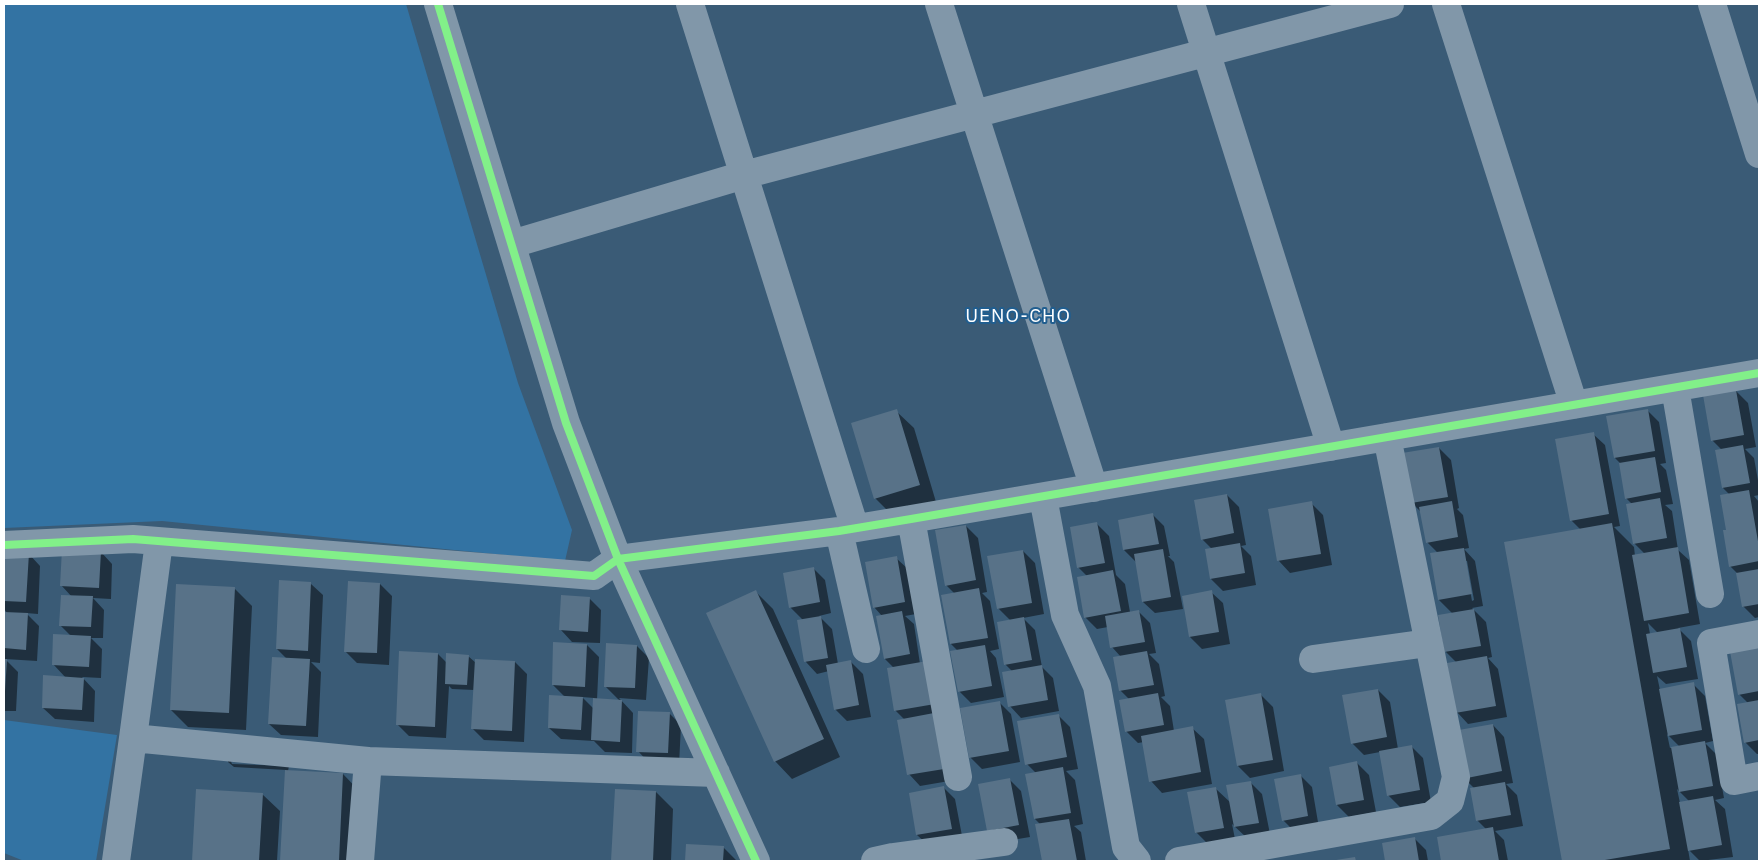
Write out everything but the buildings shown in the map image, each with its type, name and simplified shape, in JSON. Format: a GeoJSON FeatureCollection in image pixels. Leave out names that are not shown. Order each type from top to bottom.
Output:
{"type":"FeatureCollection","features":[{"type":"Feature","properties":{"kind":"street"},"geometry":{"type":"LineString","coordinates":[[438,4],[566,423],[618,559],[756,861]]}},
{"type":"Feature","properties":{"kind":"street"},"geometry":{"type":"LineString","coordinates":[[690,4],[744,175],[847,529],[866,649]]}},
{"type":"Feature","properties":{"kind":"street"},"geometry":{"type":"LineString","coordinates":[[940,4],[1094,488]]}},
{"type":"Feature","properties":{"kind":"street"},"geometry":{"type":"LineString","coordinates":[[1190,4],[1331,447]]}},
{"type":"Feature","properties":{"kind":"street"},"geometry":{"type":"LineString","coordinates":[[512,244],[744,175],[1390,4]]}},
{"type":"Feature","properties":{"kind":"street"},"geometry":{"type":"LineString","coordinates":[[1446,4],[1574,405]]}},
{"type":"Feature","properties":{"kind":"street"},"geometry":{"type":"LineString","coordinates":[[1712,4],[1759,154]]}},
{"type":"Feature","properties":{"kind":"street"},"geometry":{"type":"LineString","coordinates":[[4,545],[133,539],[594,576],[618,559],[912,519],[1759,373]]}},
{"type":"Feature","properties":{"kind":"street"},"geometry":{"type":"LineString","coordinates":[[1675,388],[1710,594]]}},
{"type":"Feature","properties":{"kind":"street"},"geometry":{"type":"LineString","coordinates":[[1179,861],[1430,816],[1450,801],[1456,777],[1388,437]]}},
{"type":"Feature","properties":{"kind":"street"},"geometry":{"type":"LineString","coordinates":[[1043,496],[1065,615],[1098,686],[1126,847],[1137,861]]}},
{"type":"Feature","properties":{"kind":"street"},"geometry":{"type":"LineString","coordinates":[[912,519],[958,777]]}},
{"type":"Feature","properties":{"kind":"street"},"geometry":{"type":"LineString","coordinates":[[116,861],[159,542]]}},
{"type":"Feature","properties":{"kind":"street"},"geometry":{"type":"LineString","coordinates":[[1759,634],[1711,643],[1734,781],[1759,776]]}},
{"type":"Feature","properties":{"kind":"street"},"geometry":{"type":"LineString","coordinates":[[1313,659],[1428,643]]}},
{"type":"Feature","properties":{"kind":"street"},"geometry":{"type":"LineString","coordinates":[[133,738],[368,761],[716,772]]}},
{"type":"Feature","properties":{"kind":"street"},"geometry":{"type":"LineString","coordinates":[[360,861],[368,761]]}},
{"type":"Feature","properties":{"kind":"street"},"geometry":{"type":"LineString","coordinates":[[875,861],[1004,842]]}},
{"type":"Feature","properties":{"kind":"shaded area"},"geometry":{"type":"Polygon","coordinates":[[[4,4],[406,4],[518,383],[572,530],[565,561],[162,521],[4,528],[4,4]]]}},
{"type":"Feature","properties":{"kind":"shaded area"},"geometry":{"type":"Polygon","coordinates":[[[4,720],[117,735],[96,861],[24,861],[4,853],[4,720]]]}},
{"type":"Feature","properties":{"kind":"cycle path"},"geometry":{"type":"LineString","coordinates":[[438,4],[566,423],[618,559],[756,861]]}},
{"type":"Feature","properties":{"kind":"cycle path"},"geometry":{"type":"LineString","coordinates":[[4,545],[133,539],[594,576],[618,559],[839,531],[1759,373]]}},
{"type":"Feature","properties":{"kind":"district","name":"UENO-CHO"},"geometry":{"type":"Point","coordinates":[1018,317]}}]}
